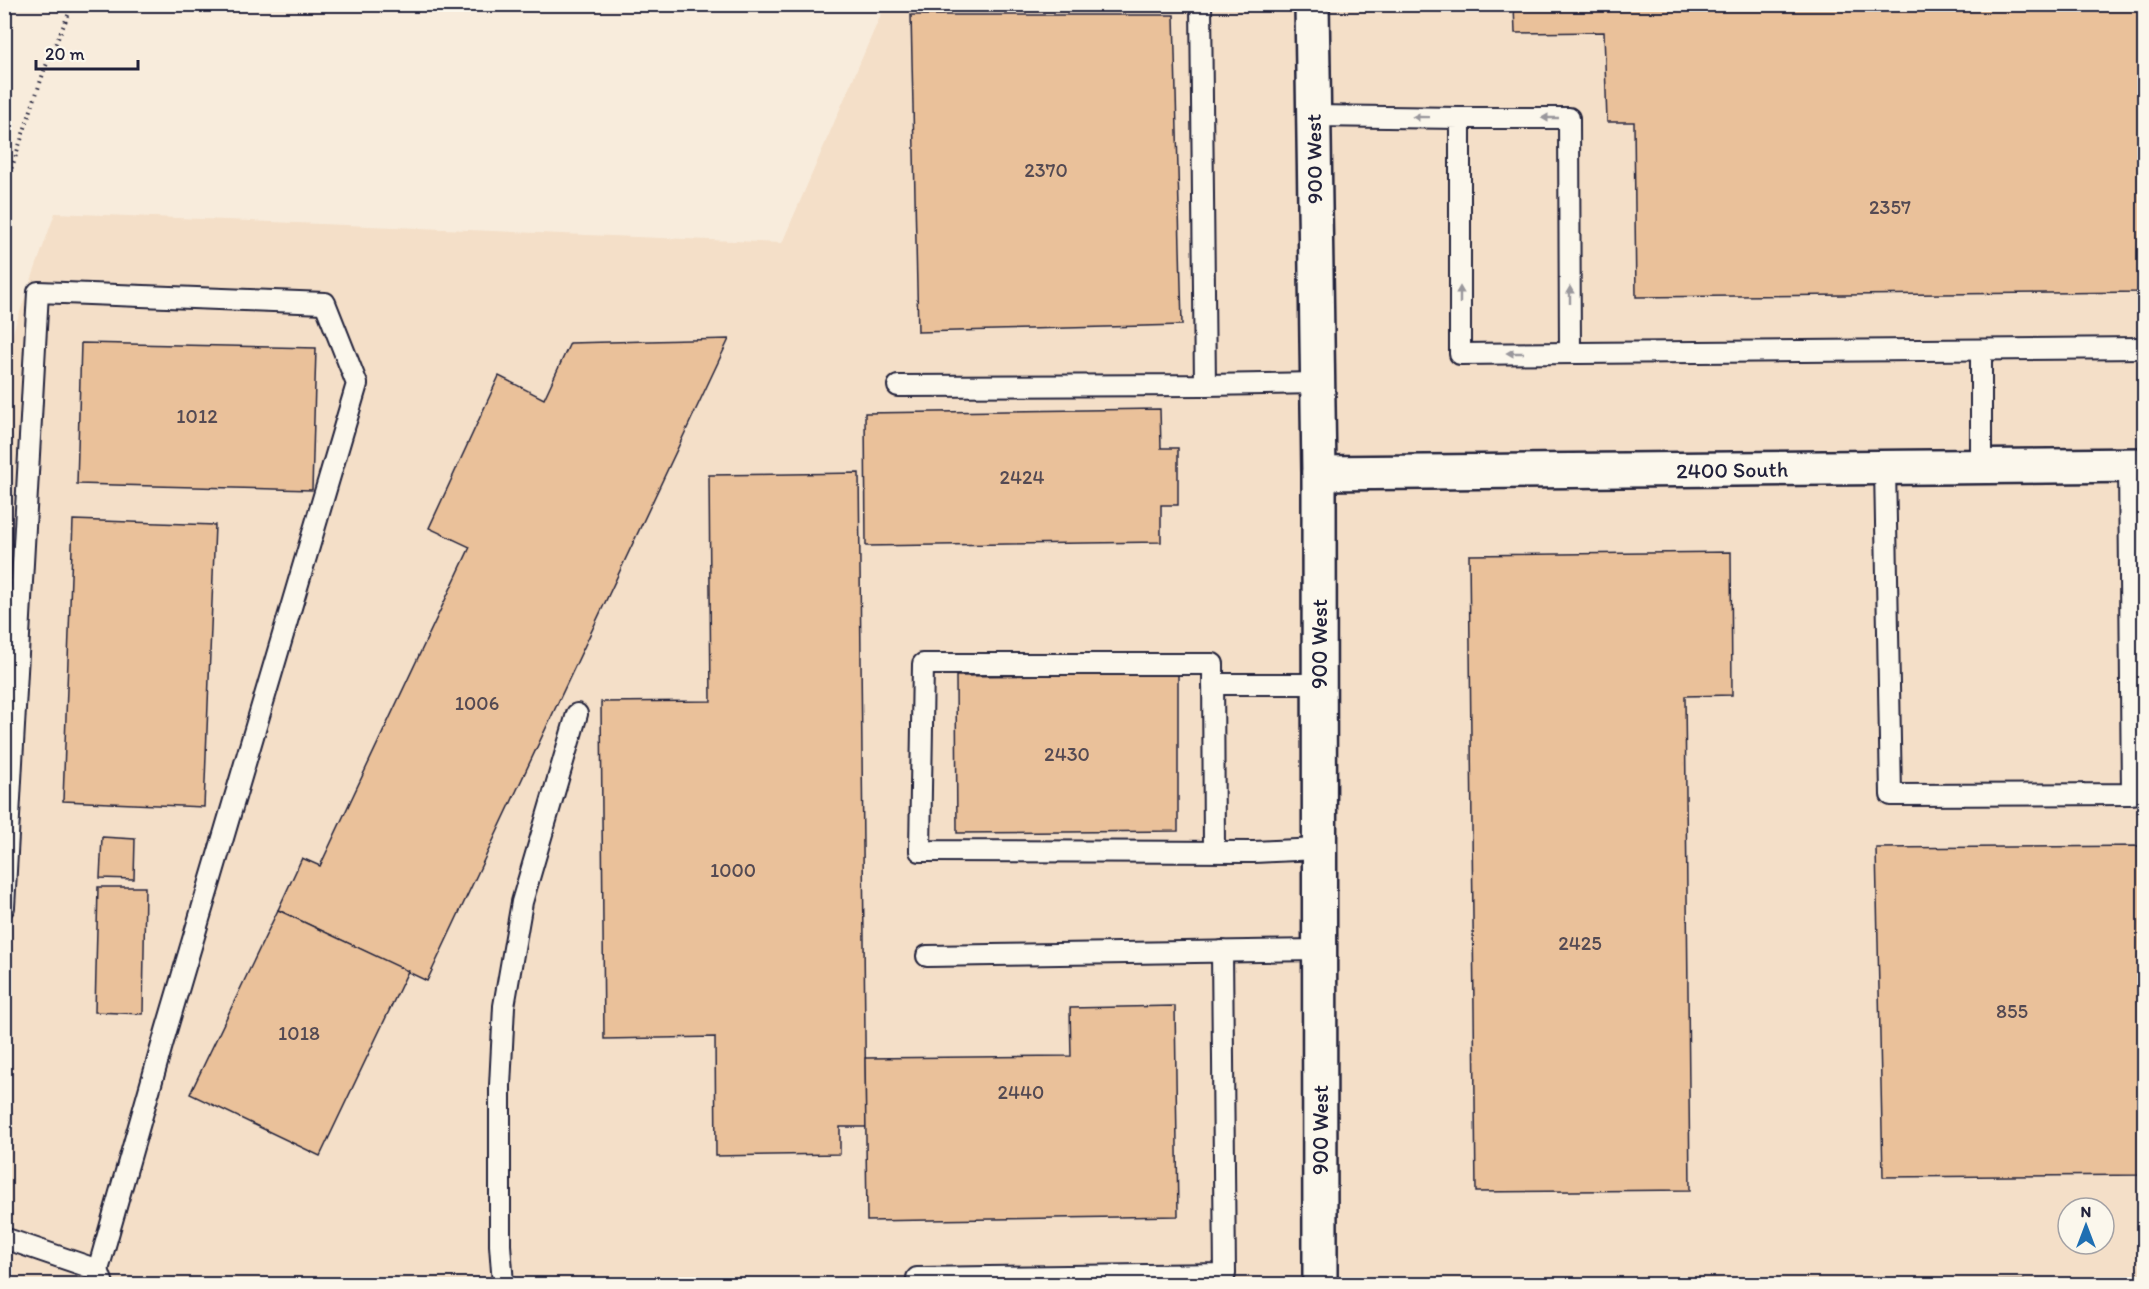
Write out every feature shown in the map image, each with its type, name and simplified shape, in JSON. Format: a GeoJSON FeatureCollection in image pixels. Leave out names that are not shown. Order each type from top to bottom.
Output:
{"type":"FeatureCollection","features":[{"type":"Feature","properties":{"kind":"main road","name":"900 West"},"geometry":{"type":"LineString","coordinates":[[1312,4],[1319,473],[1320,1284]]}},
{"type":"Feature","properties":{"kind":"main road","name":"2400 South"},"geometry":{"type":"LineString","coordinates":[[1319,473],[2137,465]]}},
{"type":"Feature","properties":{"kind":"lane"},"geometry":{"type":"LineString","coordinates":[[1201,4],[1205,385]]}},
{"type":"Feature","properties":{"kind":"lane"},"geometry":{"type":"LineString","coordinates":[[1313,116],[1569,118],[1570,353]]}},
{"type":"Feature","properties":{"kind":"lane"},"geometry":{"type":"LineString","coordinates":[[1460,118],[1460,354],[2145,348]]}},
{"type":"Feature","properties":{"kind":"lane"},"geometry":{"type":"LineString","coordinates":[[4,908],[38,292],[325,303],[357,384],[166,1030],[100,1277],[4,1238]]}},
{"type":"Feature","properties":{"kind":"lane"},"geometry":{"type":"LineString","coordinates":[[1981,350],[1981,467]]}},
{"type":"Feature","properties":{"kind":"lane"},"geometry":{"type":"LineString","coordinates":[[897,386],[1205,385],[1318,382]]}},
{"type":"Feature","properties":{"kind":"lane"},"geometry":{"type":"LineString","coordinates":[[1885,468],[1891,795],[2132,794],[2137,465]]}},
{"type":"Feature","properties":{"kind":"lane"},"geometry":{"type":"LineString","coordinates":[[1214,851],[1213,664],[923,664],[920,851],[1214,851],[1319,849]]}},
{"type":"Feature","properties":{"kind":"lane"},"geometry":{"type":"LineString","coordinates":[[1213,684],[1318,684]]}},
{"type":"Feature","properties":{"kind":"lane"},"geometry":{"type":"LineString","coordinates":[[503,1284],[500,1245],[500,1086],[504,1006],[522,902],[577,714]]}},
{"type":"Feature","properties":{"kind":"lane"},"geometry":{"type":"LineString","coordinates":[[927,956],[1320,950]]}},
{"type":"Feature","properties":{"kind":"lane"},"geometry":{"type":"LineString","coordinates":[[917,1278],[1226,1274],[1222,951]]}},
{"type":"Feature","properties":{"kind":"path"},"geometry":{"type":"LineString","coordinates":[[4,191],[45,68],[73,4]]}},
{"type":"Feature","properties":{"kind":"shaded area"},"geometry":{"type":"Polygon","coordinates":[[[885,5],[2144,5],[2144,1284],[5,1284],[4,357],[55,213],[782,243],[885,5]]]}},
{"type":"Feature","properties":{"kind":"building"},"geometry":{"type":"Polygon","coordinates":[[[1514,4],[2144,4],[2144,292],[1636,297],[1634,122],[1607,122],[1604,32],[1515,33],[1514,4]]]}},
{"type":"Feature","properties":{"kind":"building"},"geometry":{"type":"Polygon","coordinates":[[[911,15],[1174,15],[1182,325],[918,332],[911,15]]]}},
{"type":"Feature","properties":{"kind":"building"},"geometry":{"type":"Polygon","coordinates":[[[729,339],[427,981],[278,910],[302,858],[320,866],[470,547],[429,528],[499,376],[544,399],[570,343],[729,339]]]}},
{"type":"Feature","properties":{"kind":"building"},"geometry":{"type":"Polygon","coordinates":[[[81,343],[316,348],[312,490],[77,484],[81,343]]]}},
{"type":"Feature","properties":{"kind":"building"},"geometry":{"type":"Polygon","coordinates":[[[1160,409],[1161,448],[1178,448],[1178,505],[1161,505],[1161,542],[866,546],[865,413],[1160,409]]]}},
{"type":"Feature","properties":{"kind":"building"},"geometry":{"type":"Polygon","coordinates":[[[859,473],[866,1127],[840,1127],[840,1154],[716,1156],[715,1037],[604,1039],[601,702],[711,701],[709,475],[859,473]]]}},
{"type":"Feature","properties":{"kind":"building"},"geometry":{"type":"Polygon","coordinates":[[[73,520],[215,525],[204,807],[63,801],[73,520]]]}},
{"type":"Feature","properties":{"kind":"building"},"geometry":{"type":"Polygon","coordinates":[[[1731,552],[1732,695],[1685,696],[1690,1190],[1476,1192],[1469,555],[1731,552]]]}},
{"type":"Feature","properties":{"kind":"building"},"geometry":{"type":"Polygon","coordinates":[[[1178,674],[1178,831],[957,833],[956,676],[1178,674]]]}},
{"type":"Feature","properties":{"kind":"building"},"geometry":{"type":"Polygon","coordinates":[[[102,837],[135,839],[134,879],[100,878],[102,837]]]}},
{"type":"Feature","properties":{"kind":"building"},"geometry":{"type":"Polygon","coordinates":[[[2144,846],[2144,1175],[1883,1177],[1876,848],[2144,846]]]}},
{"type":"Feature","properties":{"kind":"building"},"geometry":{"type":"Polygon","coordinates":[[[98,887],[145,887],[143,1014],[95,1012],[98,887]]]}},
{"type":"Feature","properties":{"kind":"building"},"geometry":{"type":"Polygon","coordinates":[[[278,910],[408,971],[320,1156],[190,1094],[278,910]]]}},
{"type":"Feature","properties":{"kind":"building"},"geometry":{"type":"Polygon","coordinates":[[[1175,1006],[1178,1216],[867,1221],[865,1058],[1071,1056],[1070,1008],[1175,1006]]]}},
{"type":"Feature","properties":{"kind":"building"},"geometry":{"type":"Polygon","coordinates":[[[2144,1279],[2144,1284],[1871,1284],[1871,1283],[2144,1279]]]}}]}
